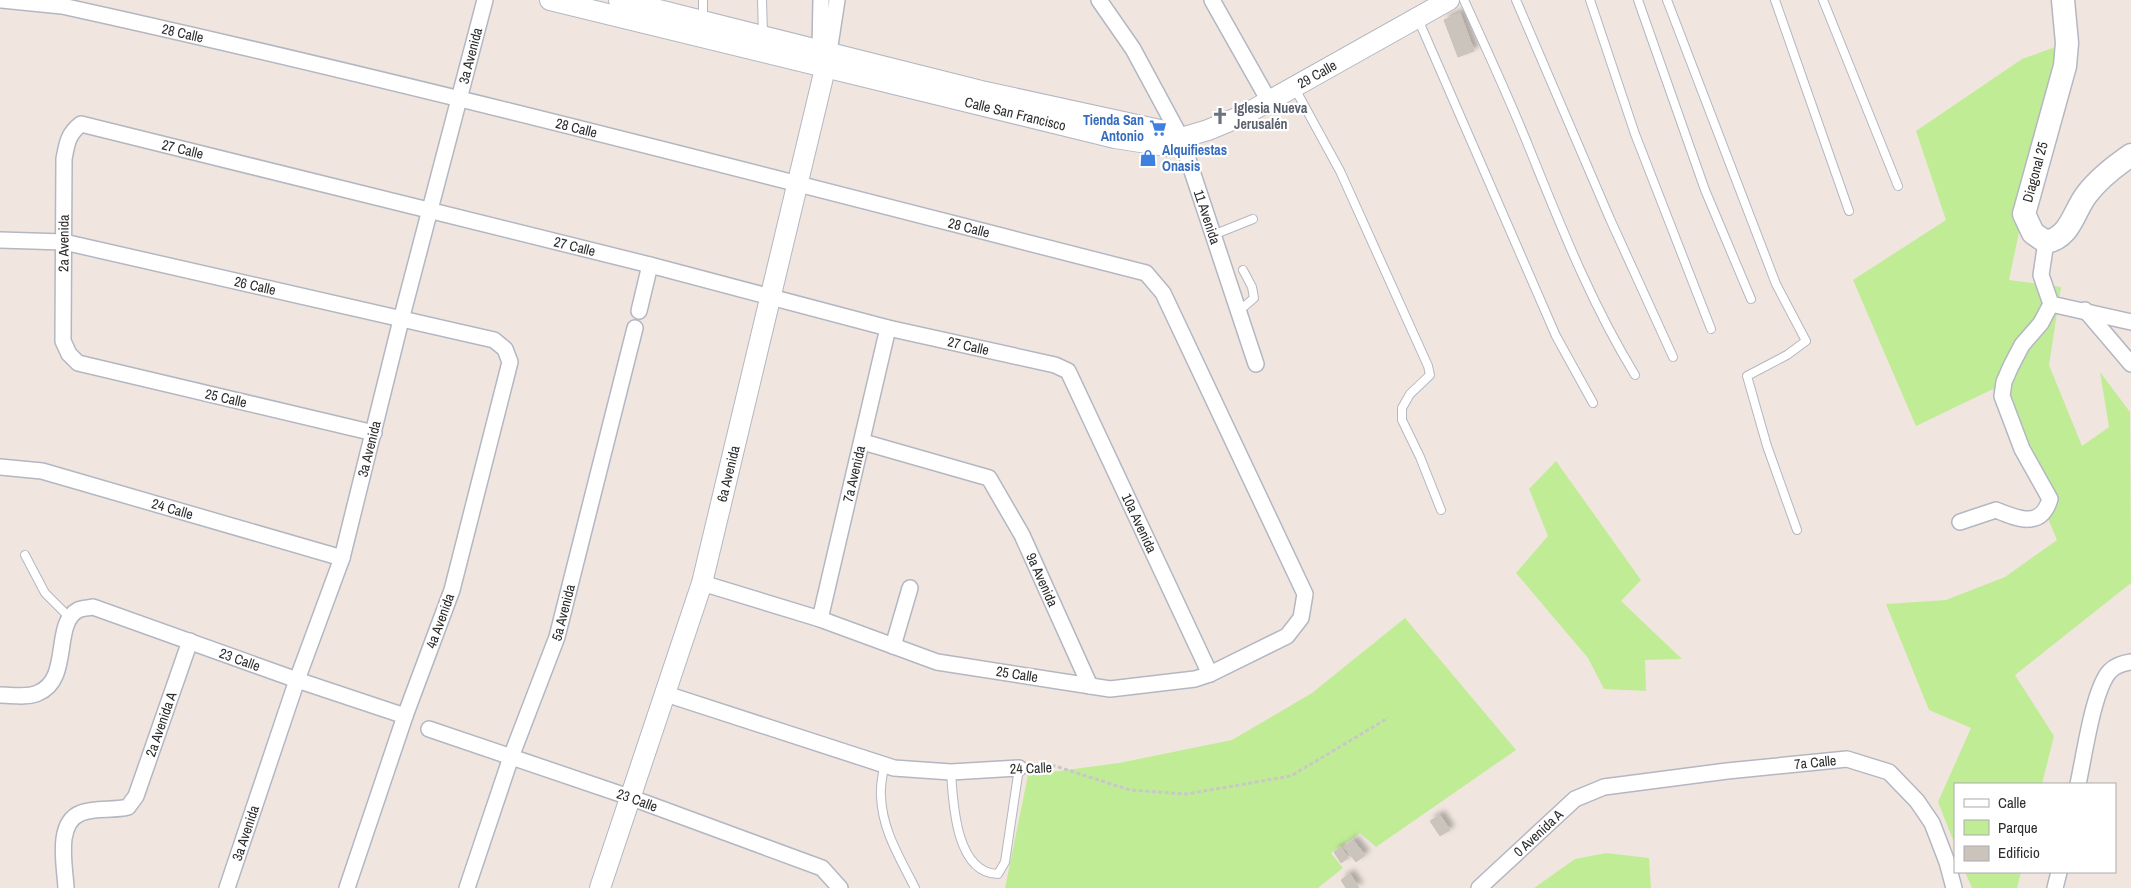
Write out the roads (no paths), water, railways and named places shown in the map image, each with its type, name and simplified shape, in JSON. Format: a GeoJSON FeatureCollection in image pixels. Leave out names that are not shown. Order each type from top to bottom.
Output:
{"type":"FeatureCollection","features":[{"type":"Feature","properties":{"kind":"main road","name":"Diagonal 25"},"geometry":{"type":"LineString","coordinates":[[2046,242],[2033,232],[2024,214],[2065,66],[2067,43],[2063,0]]}},
{"type":"Feature","properties":{"kind":"main road"},"geometry":{"type":"LineString","coordinates":[[2046,242],[2063,235],[2086,194],[2112,168],[2131,155]]}},
{"type":"Feature","properties":{"kind":"street","name":"28 Calle"},"geometry":{"type":"LineString","coordinates":[[2,0],[62,6],[460,99],[798,183],[1146,273],[1163,293],[1305,594]]}},
{"type":"Feature","properties":{"kind":"street","name":"3a Avenida"},"geometry":{"type":"LineString","coordinates":[[227,888],[297,680],[342,558],[401,320],[485,0]]}},
{"type":"Feature","properties":{"kind":"street","name":"Calle San Francisco"},"geometry":{"type":"LineString","coordinates":[[550,0],[576,3],[712,38],[825,56]]}},
{"type":"Feature","properties":{"kind":"street","name":"Calle San Francisco"},"geometry":{"type":"LineString","coordinates":[[618,0],[643,2],[1115,138],[1166,146],[1181,138]]}},
{"type":"Feature","properties":{"kind":"street"},"geometry":{"type":"LineString","coordinates":[[820,0],[825,56]]}},
{"type":"Feature","properties":{"kind":"street"},"geometry":{"type":"LineString","coordinates":[[825,56],[837,0]]}},
{"type":"Feature","properties":{"kind":"street","name":"11 Avenida"},"geometry":{"type":"LineString","coordinates":[[1099,0],[1133,49],[1181,138],[1256,364]]}},
{"type":"Feature","properties":{"kind":"street"},"geometry":{"type":"LineString","coordinates":[[1212,0],[1270,101]]}},
{"type":"Feature","properties":{"kind":"street","name":"29 Calle"},"geometry":{"type":"LineString","coordinates":[[1181,138],[1208,130],[1270,101],[1449,0]]}},
{"type":"Feature","properties":{"kind":"street","name":"6a Avenida"},"geometry":{"type":"LineString","coordinates":[[600,888],[632,798],[702,583],[772,296],[825,56]]}},
{"type":"Feature","properties":{"kind":"street","name":"27 Calle"},"geometry":{"type":"LineString","coordinates":[[81,124],[650,265],[888,328],[1055,365],[1068,371]]}},
{"type":"Feature","properties":{"kind":"street","name":"2a Avenida"},"geometry":{"type":"LineString","coordinates":[[78,363],[69,354],[63,341],[64,159],[68,136],[81,124]]}},
{"type":"Feature","properties":{"kind":"street","name":"26 Calle"},"geometry":{"type":"LineString","coordinates":[[0,240],[64,242],[494,340],[505,349]]}},
{"type":"Feature","properties":{"kind":"street"},"geometry":{"type":"LineString","coordinates":[[1960,522],[1996,510],[2017,519],[2031,519],[2042,516],[2047,509],[2050,499],[2022,449],[2002,396],[2004,382],[2022,345],[2041,323],[2051,304],[2041,275],[2046,242]]}},
{"type":"Feature","properties":{"kind":"street"},"geometry":{"type":"LineString","coordinates":[[639,311],[650,265]]}},
{"type":"Feature","properties":{"kind":"street"},"geometry":{"type":"LineString","coordinates":[[2051,304],[2085,310],[2131,322]]}},
{"type":"Feature","properties":{"kind":"street"},"geometry":{"type":"LineString","coordinates":[[2085,310],[2131,364]]}},
{"type":"Feature","properties":{"kind":"street","name":"5a Avenida"},"geometry":{"type":"LineString","coordinates":[[467,888],[511,757],[556,637],[635,328]]}},
{"type":"Feature","properties":{"kind":"street","name":"7a Avenida"},"geometry":{"type":"LineString","coordinates":[[820,619],[863,442],[888,328]]}},
{"type":"Feature","properties":{"kind":"street","name":"4a Avenida"},"geometry":{"type":"LineString","coordinates":[[347,888],[405,716],[452,590],[510,362],[505,349]]}},
{"type":"Feature","properties":{"kind":"street","name":"25 Calle"},"geometry":{"type":"LineString","coordinates":[[78,363],[374,433]]}},
{"type":"Feature","properties":{"kind":"street","name":"10a Avenida"},"geometry":{"type":"LineString","coordinates":[[1068,371],[1210,674]]}},
{"type":"Feature","properties":{"kind":"street","name":"9a Avenida"},"geometry":{"type":"LineString","coordinates":[[863,442],[989,478],[1022,535],[1090,686]]}},
{"type":"Feature","properties":{"kind":"street","name":"24 Calle"},"geometry":{"type":"LineString","coordinates":[[0,467],[42,472],[342,558]]}},
{"type":"Feature","properties":{"kind":"street","name":"25 Calle"},"geometry":{"type":"LineString","coordinates":[[702,583],[820,619],[937,662],[1110,689],[1195,679],[1210,674],[1288,636],[1301,618],[1305,594]]}},
{"type":"Feature","properties":{"kind":"street"},"geometry":{"type":"LineString","coordinates":[[893,646],[910,588]]}},
{"type":"Feature","properties":{"kind":"street","name":"23 Calle"},"geometry":{"type":"LineString","coordinates":[[74,615],[93,606],[297,680],[405,716]]}},
{"type":"Feature","properties":{"kind":"street"},"geometry":{"type":"LineString","coordinates":[[0,695],[37,694],[48,688],[56,678],[67,624],[74,615]]}},
{"type":"Feature","properties":{"kind":"street","name":"2a Avenida A"},"geometry":{"type":"LineString","coordinates":[[66,888],[64,834],[69,820],[81,812],[128,807],[136,796],[190,641]]}},
{"type":"Feature","properties":{"kind":"street"},"geometry":{"type":"LineString","coordinates":[[2078,783],[2099,691],[2109,671],[2129,662]]}},
{"type":"Feature","properties":{"kind":"street","name":"24 Calle"},"geometry":{"type":"LineString","coordinates":[[666,694],[894,768],[951,772],[1019,768]]}},
{"type":"Feature","properties":{"kind":"street","name":"23 Calle"},"geometry":{"type":"LineString","coordinates":[[429,729],[632,798],[822,868],[839,887]]}},
{"type":"Feature","properties":{"kind":"street","name":"7a Calle"},"geometry":{"type":"LineString","coordinates":[[1604,787],[1847,759],[1890,772],[1917,801],[1932,823],[1947,862],[1954,888]]}},
{"type":"Feature","properties":{"kind":"street","name":"0 Avenida A"},"geometry":{"type":"LineString","coordinates":[[1479,888],[1574,799],[1604,787]]}},
{"type":"Feature","properties":{"kind":"street"},"geometry":{"type":"LineString","coordinates":[[2055,888],[2059,873]]}},
{"type":"Feature","properties":{"kind":"lane"},"geometry":{"type":"LineString","coordinates":[[703,0],[703,20]]}},
{"type":"Feature","properties":{"kind":"lane"},"geometry":{"type":"LineString","coordinates":[[762,0],[763,36]]}},
{"type":"Feature","properties":{"kind":"lane"},"geometry":{"type":"LineString","coordinates":[[1464,0],[1514,111],[1588,291],[1608,332],[1635,375]]}},
{"type":"Feature","properties":{"kind":"lane"},"geometry":{"type":"LineString","coordinates":[[1516,0],[1610,219],[1673,356]]}},
{"type":"Feature","properties":{"kind":"lane"},"geometry":{"type":"LineString","coordinates":[[1590,0],[1635,134],[1711,328]]}},
{"type":"Feature","properties":{"kind":"lane"},"geometry":{"type":"LineString","coordinates":[[1638,0],[1705,190],[1751,300]]}},
{"type":"Feature","properties":{"kind":"lane"},"geometry":{"type":"LineString","coordinates":[[1667,0],[1776,284],[1806,342],[1787,356],[1747,376],[1767,446],[1797,530]]}},
{"type":"Feature","properties":{"kind":"lane"},"geometry":{"type":"LineString","coordinates":[[1774,0],[1849,211]]}},
{"type":"Feature","properties":{"kind":"lane"},"geometry":{"type":"LineString","coordinates":[[1823,0],[1898,186]]}},
{"type":"Feature","properties":{"kind":"lane"},"geometry":{"type":"LineString","coordinates":[[1417,18],[1556,336],[1594,403]]}},
{"type":"Feature","properties":{"kind":"lane"},"geometry":{"type":"LineString","coordinates":[[1294,87],[1340,171],[1428,366],[1430,375],[1410,394],[1402,408],[1402,420],[1420,457],[1441,510]]}},
{"type":"Feature","properties":{"kind":"lane"},"geometry":{"type":"LineString","coordinates":[[1213,235],[1253,219]]}},
{"type":"Feature","properties":{"kind":"lane"},"geometry":{"type":"LineString","coordinates":[[1239,312],[1254,298],[1252,287],[1242,270]]}},
{"type":"Feature","properties":{"kind":"lane"},"geometry":{"type":"LineString","coordinates":[[25,555],[45,593],[74,615]]}},
{"type":"Feature","properties":{"kind":"lane"},"geometry":{"type":"LineString","coordinates":[[884,764],[881,796],[884,815],[897,857],[915,888]]}},
{"type":"Feature","properties":{"kind":"lane"},"geometry":{"type":"LineString","coordinates":[[951,772],[954,816],[966,849],[974,866],[987,874],[998,874],[1005,862],[1019,768]]}},
{"type":"Feature","properties":{"kind":"place","name":"Iglesia Nueva Jerusalén"},"geometry":{"type":"Point","coordinates":[1220,116]}},
{"type":"Feature","properties":{"kind":"place","name":"Tienda San Antonio"},"geometry":{"type":"Point","coordinates":[1158,128]}},
{"type":"Feature","properties":{"kind":"place","name":"Alquifiestas Onasis"},"geometry":{"type":"Point","coordinates":[1148,158]}}]}
